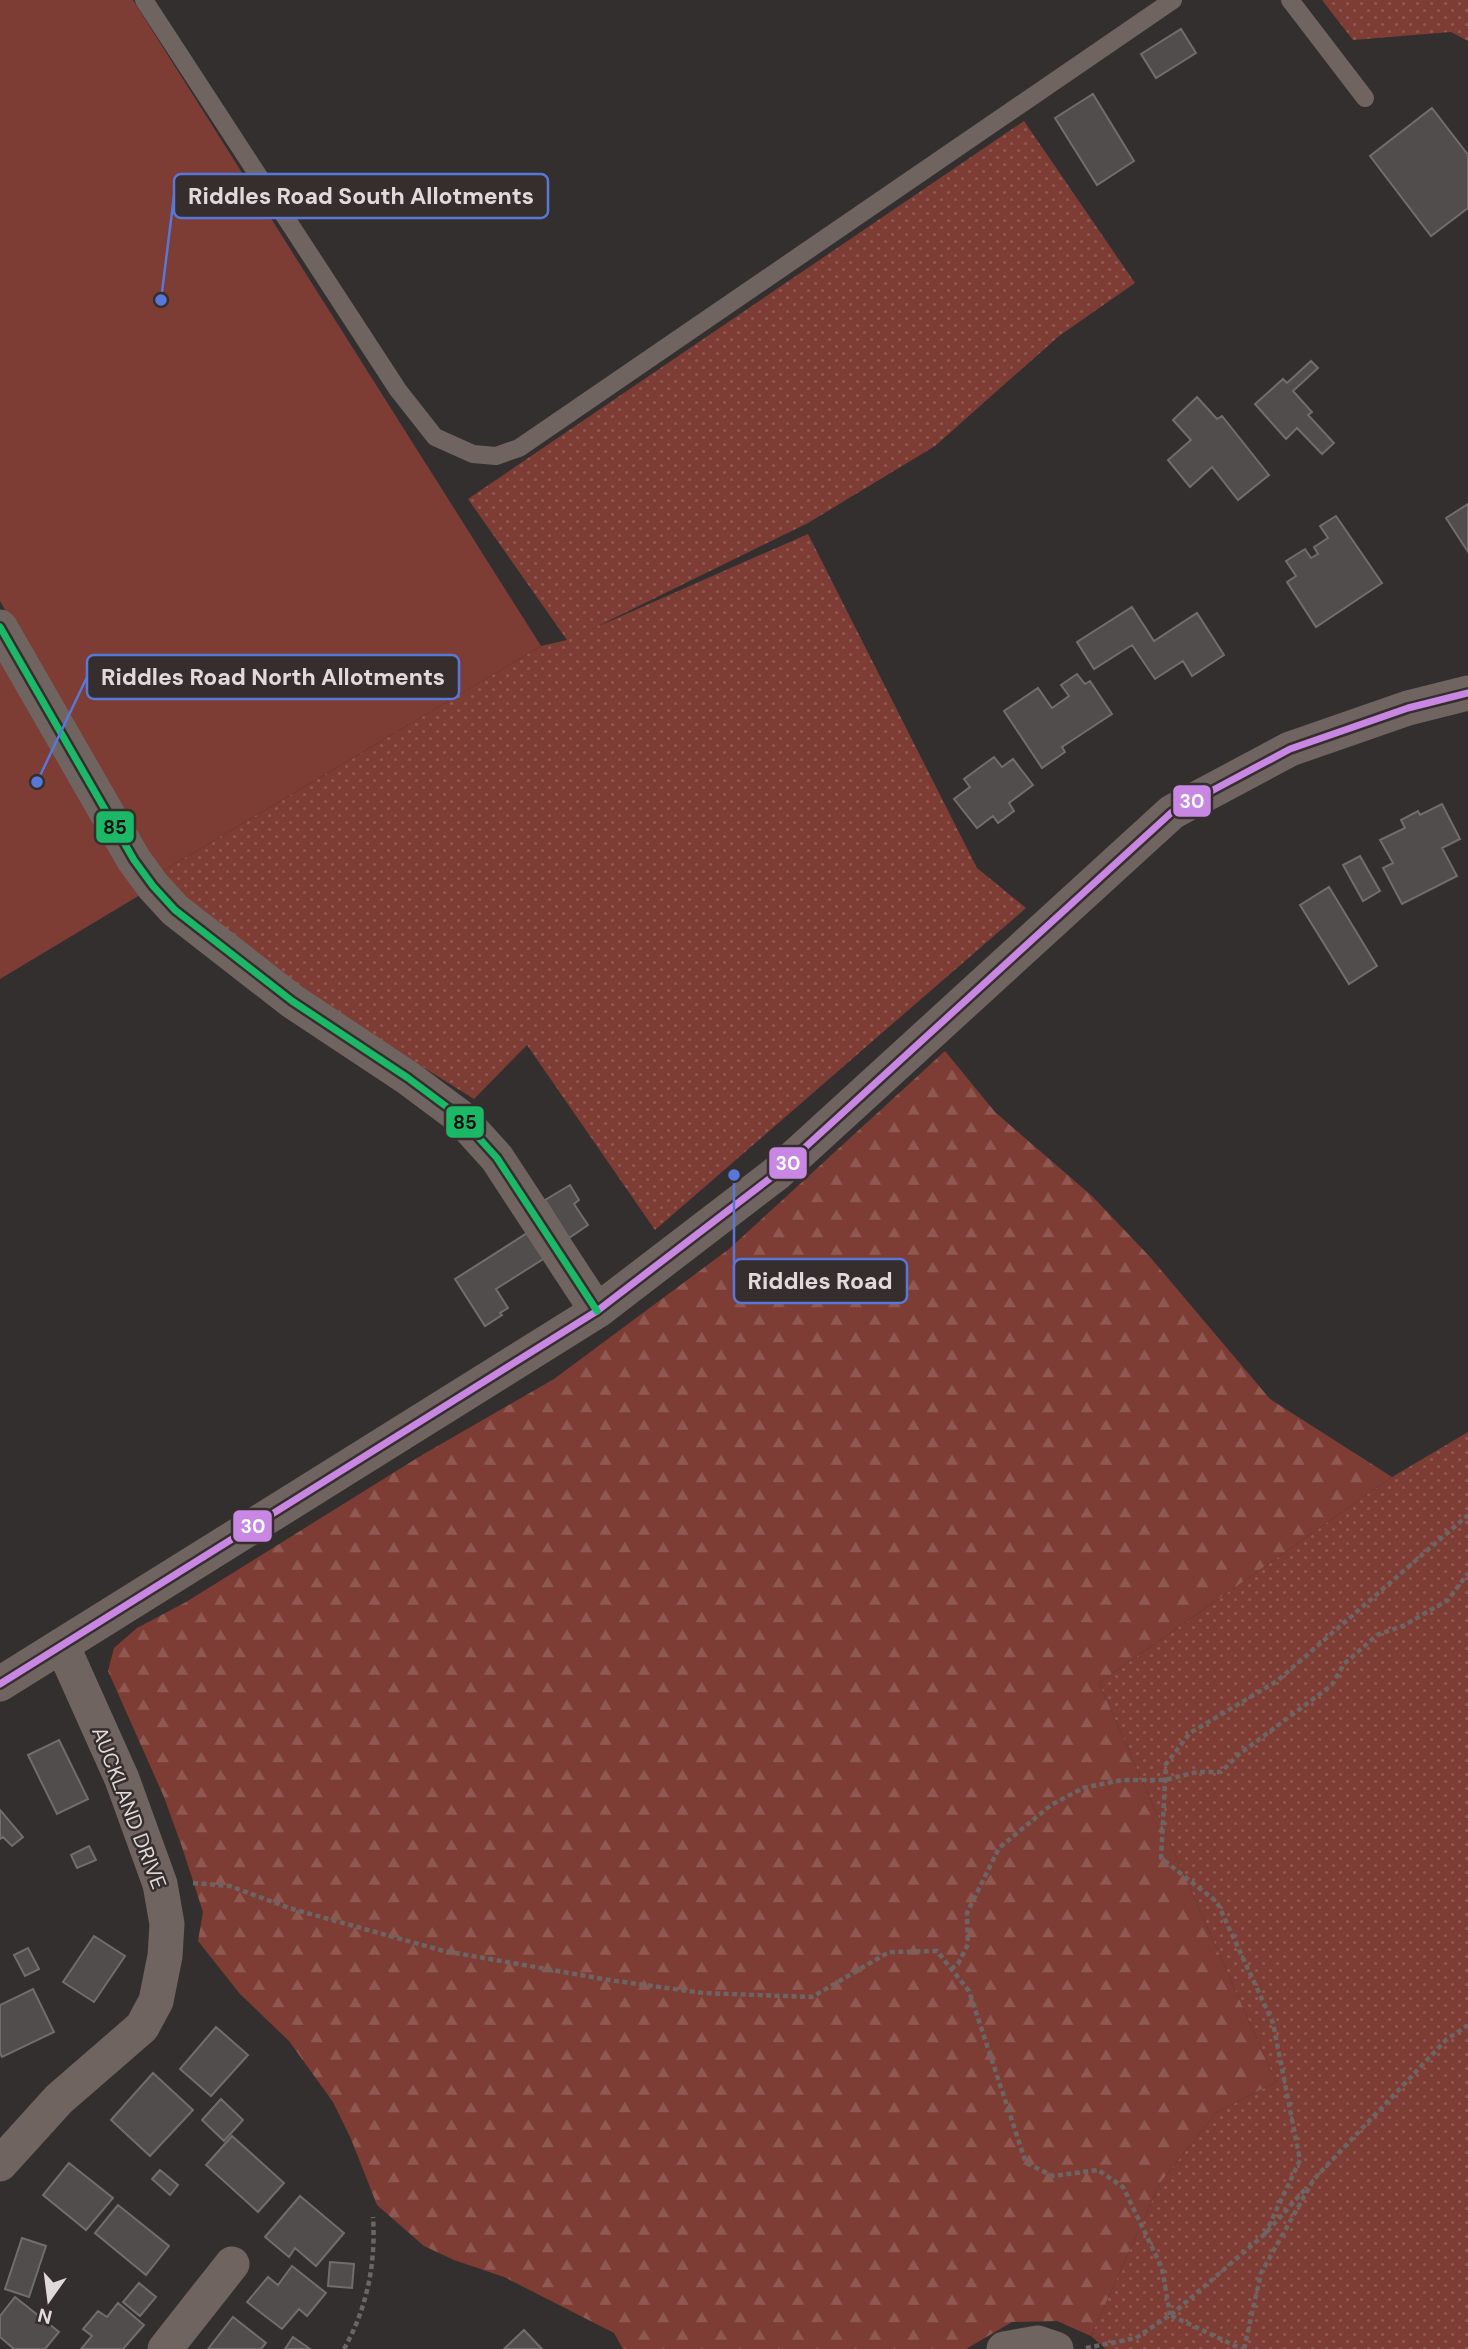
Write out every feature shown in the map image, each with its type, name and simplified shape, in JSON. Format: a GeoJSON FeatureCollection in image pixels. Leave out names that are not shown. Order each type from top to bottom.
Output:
{"type":"FeatureCollection","features":[{"type":"Feature","properties":{"kind":"street"},"geometry":{"type":"LineString","coordinates":[[0,627],[134,860],[153,886],[175,910],[292,1001],[408,1078],[458,1116],[497,1158],[597,1311]]}},
{"type":"Feature","properties":{"kind":"street"},"geometry":{"type":"LineString","coordinates":[[0,1684],[597,1311],[777,1173],[1172,812],[1290,749],[1408,708],[1468,693]]}},
{"type":"Feature","properties":{"kind":"street","name":"AUCKLAND DRIVE"},"geometry":{"type":"LineString","coordinates":[[0,2164],[59,2099],[142,2027],[156,2001],[165,1956],[167,1924],[160,1884],[122,1779],[62,1645]]}},
{"type":"Feature","properties":{"kind":"street"},"geometry":{"type":"LineString","coordinates":[[165,2349],[232,2264]]}},
{"type":"Feature","properties":{"kind":"street"},"geometry":{"type":"LineString","coordinates":[[1004,2349],[1038,2343],[1056,2349]]}},
{"type":"Feature","properties":{"kind":"lane"},"geometry":{"type":"LineString","coordinates":[[144,0],[398,390],[435,437],[473,454],[496,456],[519,449],[1173,0]]}},
{"type":"Feature","properties":{"kind":"lane"},"geometry":{"type":"LineString","coordinates":[[1290,0],[1365,98]]}},
{"type":"Feature","properties":{"kind":"path"},"geometry":{"type":"LineString","coordinates":[[1265,2234],[1300,2160],[1273,2023],[1217,1902],[1161,1858],[1166,1764],[1190,1733],[1278,1681],[1468,1515]]}},
{"type":"Feature","properties":{"kind":"path"},"geometry":{"type":"LineString","coordinates":[[951,1969],[958,1964],[968,1944],[967,1913],[999,1848],[1051,1805],[1083,1788],[1122,1780],[1165,1780],[1197,1772],[1221,1772],[1238,1755],[1332,1685],[1344,1664],[1377,1635],[1404,1626],[1448,1600],[1468,1573]]}},
{"type":"Feature","properties":{"kind":"path"},"geometry":{"type":"LineString","coordinates":[[192,1883],[230,1886],[289,1908],[444,1951],[609,1980],[703,1993],[812,1997],[889,1952],[937,1951],[969,1991],[1026,2163],[1053,2176],[1098,2170],[1123,2187],[1162,2268],[1170,2315]]}},
{"type":"Feature","properties":{"kind":"path"},"geometry":{"type":"LineString","coordinates":[[1082,2349],[1136,2338],[1170,2315],[1265,2234],[1446,2039],[1468,2025]]}},
{"type":"Feature","properties":{"kind":"path"},"geometry":{"type":"LineString","coordinates":[[1170,2315],[1243,2349],[1261,2273],[1314,2179]]}},
{"type":"Feature","properties":{"kind":"path"},"geometry":{"type":"LineString","coordinates":[[344,2349],[361,2316],[369,2285],[375,2246],[373,2217]]}},
{"type":"Feature","properties":{"kind":"green space"},"geometry":{"type":"Polygon","coordinates":[[[0,0],[133,0],[541,646],[156,875],[0,601],[0,0]]]}},
{"type":"Feature","properties":{"kind":"green space"},"geometry":{"type":"Polygon","coordinates":[[[1322,0],[1468,0],[1468,41],[1451,32],[1353,40],[1322,0]]]}},
{"type":"Feature","properties":{"kind":"green space"},"geometry":{"type":"Polygon","coordinates":[[[1024,121],[1135,283],[1059,336],[935,446],[808,523],[592,629],[808,534],[977,868],[1026,908],[655,1230],[527,1045],[474,1099],[282,979],[156,875],[541,646],[567,640],[468,499],[1024,121]]]}},
{"type":"Feature","properties":{"kind":"green space"},"geometry":{"type":"Polygon","coordinates":[[[0,654],[140,895],[0,979],[0,654]]]}},
{"type":"Feature","properties":{"kind":"green space"},"geometry":{"type":"Polygon","coordinates":[[[945,1051],[995,1112],[1092,1196],[1150,1257],[1270,1399],[1392,1477],[1099,1683],[1276,2082],[1217,2112],[1160,2183],[1091,2336],[1057,2321],[1012,2322],[966,2349],[623,2349],[614,2333],[504,2277],[454,2260],[424,2246],[377,2205],[333,2102],[289,2041],[240,1994],[198,1941],[203,1912],[182,1847],[164,1797],[108,1671],[114,1648],[137,1628],[186,1602],[422,1455],[554,1379],[729,1249],[945,1051]]]}},
{"type":"Feature","properties":{"kind":"green space"},"geometry":{"type":"Polygon","coordinates":[[[1468,1432],[1468,2349],[1106,2349],[1091,2336],[1160,2183],[1217,2112],[1276,2082],[1099,1683],[1392,1477],[1468,1432]]]}},
{"type":"Feature","properties":{"kind":"building"},"geometry":{"type":"Polygon","coordinates":[[[1181,29],[1196,53],[1156,78],[1141,54],[1181,29]]]}},
{"type":"Feature","properties":{"kind":"building"},"geometry":{"type":"Polygon","coordinates":[[[1093,94],[1134,161],[1097,185],[1055,118],[1093,94]]]}},
{"type":"Feature","properties":{"kind":"building"},"geometry":{"type":"Polygon","coordinates":[[[1432,108],[1468,155],[1468,208],[1431,236],[1370,156],[1432,108]]]}},
{"type":"Feature","properties":{"kind":"building"},"geometry":{"type":"Polygon","coordinates":[[[1311,361],[1318,368],[1293,391],[1312,412],[1308,415],[1334,443],[1322,454],[1297,428],[1286,439],[1255,404],[1283,379],[1287,383],[1311,361]]]}},
{"type":"Feature","properties":{"kind":"building"},"geometry":{"type":"Polygon","coordinates":[[[1197,397],[1217,419],[1222,416],[1269,475],[1238,500],[1212,467],[1190,487],[1168,460],[1191,440],[1173,420],[1197,397]]]}},
{"type":"Feature","properties":{"kind":"building"},"geometry":{"type":"Polygon","coordinates":[[[1468,504],[1468,552],[1446,518],[1468,504]]]}},
{"type":"Feature","properties":{"kind":"building"},"geometry":{"type":"Polygon","coordinates":[[[1336,516],[1382,583],[1316,627],[1287,582],[1296,576],[1286,561],[1305,549],[1311,558],[1318,554],[1314,547],[1328,538],[1320,526],[1336,516]]]}},
{"type":"Feature","properties":{"kind":"building"},"geometry":{"type":"Polygon","coordinates":[[[1132,607],[1154,641],[1197,613],[1224,655],[1192,676],[1183,661],[1155,679],[1132,645],[1094,669],[1077,642],[1132,607]]]}},
{"type":"Feature","properties":{"kind":"building"},"geometry":{"type":"Polygon","coordinates":[[[1077,674],[1085,684],[1090,681],[1112,714],[1062,747],[1065,752],[1042,768],[1004,711],[1038,688],[1052,708],[1069,696],[1061,685],[1077,674]]]}},
{"type":"Feature","properties":{"kind":"building"},"geometry":{"type":"Polygon","coordinates":[[[994,757],[1002,767],[1013,759],[1033,785],[1009,803],[1014,811],[998,823],[993,816],[977,828],[954,799],[970,787],[964,779],[994,757]]]}},
{"type":"Feature","properties":{"kind":"building"},"geometry":{"type":"Polygon","coordinates":[[[1442,804],[1460,839],[1442,848],[1457,876],[1402,904],[1383,868],[1393,863],[1380,840],[1405,828],[1401,820],[1418,811],[1420,815],[1442,804]]]}},
{"type":"Feature","properties":{"kind":"building"},"geometry":{"type":"Polygon","coordinates":[[[1360,856],[1380,891],[1363,901],[1343,865],[1360,856]]]}},
{"type":"Feature","properties":{"kind":"building"},"geometry":{"type":"Polygon","coordinates":[[[1329,887],[1377,966],[1349,984],[1300,905],[1329,887]]]}},
{"type":"Feature","properties":{"kind":"building"},"geometry":{"type":"Polygon","coordinates":[[[570,1185],[579,1200],[574,1204],[588,1225],[569,1238],[545,1200],[570,1185]]]}},
{"type":"Feature","properties":{"kind":"building"},"geometry":{"type":"Polygon","coordinates":[[[532,1230],[548,1256],[496,1289],[508,1308],[485,1326],[455,1279],[532,1230]]]}},
{"type":"Feature","properties":{"kind":"building"},"geometry":{"type":"Polygon","coordinates":[[[59,1740],[88,1799],[57,1814],[28,1755],[59,1740]]]}},
{"type":"Feature","properties":{"kind":"building"},"geometry":{"type":"Polygon","coordinates":[[[0,1810],[23,1837],[12,1846],[3,1837],[0,1839],[0,1810]]]}},
{"type":"Feature","properties":{"kind":"building"},"geometry":{"type":"Polygon","coordinates":[[[89,1846],[96,1860],[77,1868],[71,1855],[89,1846]]]}},
{"type":"Feature","properties":{"kind":"building"},"geometry":{"type":"Polygon","coordinates":[[[94,1936],[125,1956],[94,2002],[63,1982],[94,1936]]]}},
{"type":"Feature","properties":{"kind":"building"},"geometry":{"type":"Polygon","coordinates":[[[28,1948],[39,1969],[25,1976],[14,1955],[28,1948]]]}},
{"type":"Feature","properties":{"kind":"building"},"geometry":{"type":"Polygon","coordinates":[[[33,1989],[54,2032],[2,2057],[0,2005],[33,1989]]]}},
{"type":"Feature","properties":{"kind":"building"},"geometry":{"type":"Polygon","coordinates":[[[216,2027],[248,2055],[211,2096],[180,2069],[216,2027]]]}},
{"type":"Feature","properties":{"kind":"building"},"geometry":{"type":"Polygon","coordinates":[[[153,2073],[193,2110],[150,2156],[111,2120],[153,2073]]]}},
{"type":"Feature","properties":{"kind":"building"},"geometry":{"type":"Polygon","coordinates":[[[221,2099],[243,2120],[224,2141],[202,2120],[221,2099]]]}},
{"type":"Feature","properties":{"kind":"building"},"geometry":{"type":"Polygon","coordinates":[[[232,2136],[284,2183],[258,2212],[206,2165],[232,2136]]]}},
{"type":"Feature","properties":{"kind":"building"},"geometry":{"type":"Polygon","coordinates":[[[69,2163],[113,2198],[86,2230],[43,2195],[69,2163]]]}},
{"type":"Feature","properties":{"kind":"building"},"geometry":{"type":"Polygon","coordinates":[[[160,2170],[178,2185],[170,2195],[152,2179],[160,2170]]]}},
{"type":"Feature","properties":{"kind":"building"},"geometry":{"type":"Polygon","coordinates":[[[300,2196],[344,2233],[316,2266],[295,2248],[289,2257],[265,2237],[300,2196]]]}},
{"type":"Feature","properties":{"kind":"building"},"geometry":{"type":"Polygon","coordinates":[[[118,2205],[169,2246],[146,2275],[95,2233],[118,2205]]]}},
{"type":"Feature","properties":{"kind":"building"},"geometry":{"type":"Polygon","coordinates":[[[22,2238],[46,2246],[29,2297],[5,2289],[22,2238]]]}},
{"type":"Feature","properties":{"kind":"building"},"geometry":{"type":"Polygon","coordinates":[[[330,2262],[354,2264],[352,2288],[328,2286],[330,2262]]]}},
{"type":"Feature","properties":{"kind":"building"},"geometry":{"type":"Polygon","coordinates":[[[292,2266],[326,2293],[307,2316],[299,2309],[282,2329],[247,2302],[268,2277],[278,2285],[292,2266]]]}},
{"type":"Feature","properties":{"kind":"building"},"geometry":{"type":"Polygon","coordinates":[[[139,2283],[156,2297],[140,2316],[123,2302],[139,2283]]]}},
{"type":"Feature","properties":{"kind":"building"},"geometry":{"type":"Polygon","coordinates":[[[15,2297],[59,2332],[45,2349],[14,2349],[0,2337],[0,2316],[15,2297]]]}},
{"type":"Feature","properties":{"kind":"building"},"geometry":{"type":"Polygon","coordinates":[[[118,2303],[144,2325],[123,2349],[81,2349],[92,2336],[83,2329],[98,2311],[107,2317],[118,2303]]]}},
{"type":"Feature","properties":{"kind":"building"},"geometry":{"type":"Polygon","coordinates":[[[233,2317],[266,2343],[261,2349],[208,2349],[233,2317]]]}},
{"type":"Feature","properties":{"kind":"building"},"geometry":{"type":"Polygon","coordinates":[[[524,2330],[542,2349],[504,2349],[524,2330]]]}},
{"type":"Feature","properties":{"kind":"building"},"geometry":{"type":"Polygon","coordinates":[[[293,2337],[310,2349],[285,2349],[293,2337]]]}},
{"type":"Feature","properties":{"kind":"transit line","name":"85"},"geometry":{"type":"LineString","coordinates":[[0,627],[134,860],[153,886],[175,910],[292,1001],[408,1078],[459,1116],[497,1158],[597,1311]]}},
{"type":"Feature","properties":{"kind":"transit line","name":"30"},"geometry":{"type":"LineString","coordinates":[[0,1684],[597,1311],[777,1173],[1172,812],[1290,749],[1408,708],[1468,693]]}},
{"type":"Feature","properties":{"kind":"place","name":"Riddles Road South Allotments"},"geometry":{"type":"Point","coordinates":[161,300]}},
{"type":"Feature","properties":{"kind":"place","name":"Riddles Road North Allotments"},"geometry":{"type":"Point","coordinates":[37,782]}},
{"type":"Feature","properties":{"kind":"place","name":"Riddles Road"},"geometry":{"type":"Point","coordinates":[734,1175]}}]}
